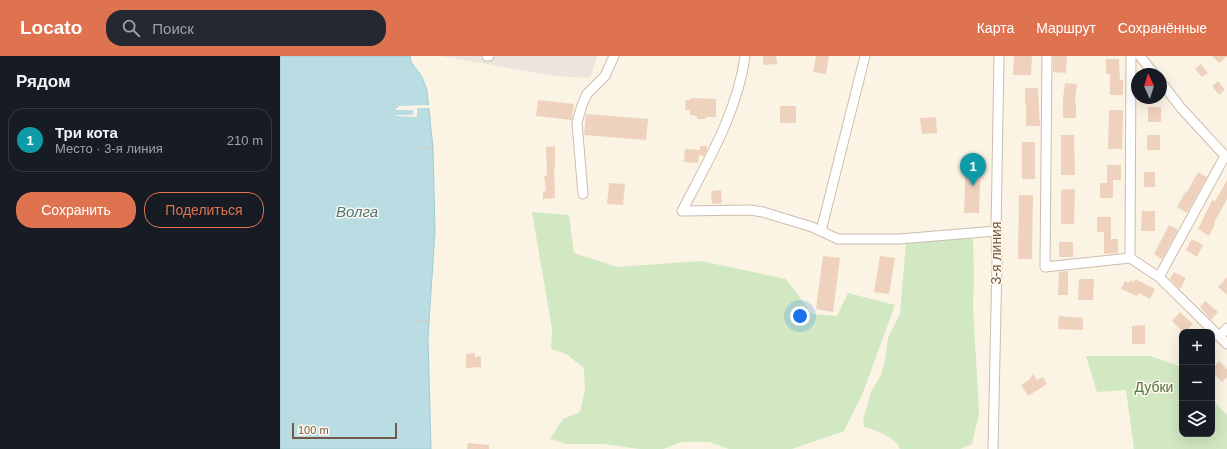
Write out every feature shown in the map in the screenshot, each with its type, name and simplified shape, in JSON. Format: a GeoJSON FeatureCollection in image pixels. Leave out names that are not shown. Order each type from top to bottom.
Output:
{"type":"FeatureCollection","features":[{"type":"Feature","properties":{"kind":"street"},"geometry":{"type":"LineString","coordinates":[[583,194],[577,123],[587,94],[605,76],[614,56]]}},
{"type":"Feature","properties":{"kind":"street"},"geometry":{"type":"LineString","coordinates":[[745,56],[735,100],[710,157],[682,211],[750,210],[763,212],[812,227],[838,239],[899,239],[996,231]]}},
{"type":"Feature","properties":{"kind":"street"},"geometry":{"type":"LineString","coordinates":[[821,231],[865,56]]}},
{"type":"Feature","properties":{"kind":"street","name":"3-я линия"},"geometry":{"type":"LineString","coordinates":[[993,449],[997,268],[996,231],[999,56]]}},
{"type":"Feature","properties":{"kind":"street"},"geometry":{"type":"LineString","coordinates":[[1047,56],[1045,267],[1130,258],[1159,277],[1227,344]]}},
{"type":"Feature","properties":{"kind":"street"},"geometry":{"type":"LineString","coordinates":[[1130,258],[1131,56]]}},
{"type":"Feature","properties":{"kind":"street"},"geometry":{"type":"LineString","coordinates":[[1140,56],[1149,68]]}},
{"type":"Feature","properties":{"kind":"street"},"geometry":{"type":"LineString","coordinates":[[1159,277],[1226,157],[1167,89]]}},
{"type":"Feature","properties":{"kind":"street"},"geometry":{"type":"LineString","coordinates":[[1220,336],[1227,328]]}},
{"type":"Feature","properties":{"kind":"path"},"geometry":{"type":"LineString","coordinates":[[420,149],[434,148]]}},
{"type":"Feature","properties":{"kind":"path"},"geometry":{"type":"LineString","coordinates":[[423,300],[431,301]]}},
{"type":"Feature","properties":{"kind":"path"},"geometry":{"type":"LineString","coordinates":[[418,321],[429,321]]}},
{"type":"Feature","properties":{"kind":"shaded area"},"geometry":{"type":"Polygon","coordinates":[[[441,56],[597,56],[590,78],[556,76],[441,56]]]}},
{"type":"Feature","properties":{"kind":"green space"},"geometry":{"type":"Polygon","coordinates":[[[532,212],[569,215],[574,253],[617,267],[701,261],[786,279],[812,314],[837,316],[848,293],[895,305],[862,395],[844,431],[792,449],[729,449],[709,442],[681,442],[663,449],[640,449],[603,444],[567,444],[550,439],[563,419],[580,412],[585,390],[584,368],[566,354],[551,349],[552,329],[532,212]]]}},
{"type":"Feature","properties":{"kind":"green space"},"geometry":{"type":"Polygon","coordinates":[[[957,237],[973,239],[973,305],[979,414],[972,444],[960,449],[900,449],[898,445],[890,438],[879,432],[864,427],[863,420],[871,392],[881,375],[888,338],[900,314],[906,242],[957,237]]]}},
{"type":"Feature","properties":{"kind":"green space","name":"Дубки"},"geometry":{"type":"Polygon","coordinates":[[[1086,356],[1150,356],[1179,366],[1179,437],[1215,437],[1215,402],[1227,415],[1227,449],[1134,449],[1126,390],[1097,392],[1086,356]]]}},
{"type":"Feature","properties":{"kind":"water","name":"Волга"},"geometry":{"type":"Polygon","coordinates":[[[280,56],[410,56],[411,62],[422,77],[427,91],[433,148],[435,232],[428,337],[431,449],[280,449],[280,56]]]}},
{"type":"Feature","properties":{"kind":"pier"},"geometry":{"type":"Polygon","coordinates":[[[430,105],[430,108],[417,108],[417,117],[396,116],[413,115],[413,110],[396,110],[396,108],[399,108],[398,106],[430,105]]]}},
{"type":"Feature","properties":{"kind":"building"},"geometry":{"type":"Polygon","coordinates":[[[763,56],[776,56],[777,64],[763,65],[763,56]]]}},
{"type":"Feature","properties":{"kind":"building"},"geometry":{"type":"Polygon","coordinates":[[[816,56],[829,56],[826,74],[813,72],[816,56]]]}},
{"type":"Feature","properties":{"kind":"building"},"geometry":{"type":"Polygon","coordinates":[[[1014,56],[1032,56],[1031,75],[1013,75],[1014,56]]]}},
{"type":"Feature","properties":{"kind":"building"},"geometry":{"type":"Polygon","coordinates":[[[1053,56],[1067,56],[1066,73],[1053,72],[1053,56]]]}},
{"type":"Feature","properties":{"kind":"building"},"geometry":{"type":"Polygon","coordinates":[[[1212,56],[1227,56],[1219,63],[1212,56]]]}},
{"type":"Feature","properties":{"kind":"building"},"geometry":{"type":"Polygon","coordinates":[[[1106,59],[1119,59],[1120,80],[1123,80],[1123,95],[1110,95],[1110,74],[1106,74],[1106,59]]]}},
{"type":"Feature","properties":{"kind":"building"},"geometry":{"type":"Polygon","coordinates":[[[1201,64],[1208,73],[1202,77],[1195,69],[1201,64]]]}},
{"type":"Feature","properties":{"kind":"building"},"geometry":{"type":"Polygon","coordinates":[[[1218,81],[1225,90],[1219,95],[1212,86],[1218,81]]]}},
{"type":"Feature","properties":{"kind":"building"},"geometry":{"type":"Polygon","coordinates":[[[1065,83],[1077,84],[1075,103],[1076,118],[1063,118],[1065,83]]]}},
{"type":"Feature","properties":{"kind":"building"},"geometry":{"type":"Polygon","coordinates":[[[1025,88],[1038,88],[1040,126],[1026,126],[1025,88]]]}},
{"type":"Feature","properties":{"kind":"building"},"geometry":{"type":"Polygon","coordinates":[[[691,98],[716,99],[716,117],[697,119],[697,116],[690,115],[690,110],[685,110],[686,100],[690,100],[691,98]]]}},
{"type":"Feature","properties":{"kind":"building"},"geometry":{"type":"Polygon","coordinates":[[[538,100],[574,104],[572,120],[536,116],[538,100]]]}},
{"type":"Feature","properties":{"kind":"building"},"geometry":{"type":"Polygon","coordinates":[[[780,106],[796,106],[796,123],[780,123],[780,106]]]}},
{"type":"Feature","properties":{"kind":"building"},"geometry":{"type":"Polygon","coordinates":[[[1148,107],[1161,107],[1161,122],[1148,122],[1148,107]]]}},
{"type":"Feature","properties":{"kind":"building"},"geometry":{"type":"Polygon","coordinates":[[[1109,110],[1123,110],[1122,149],[1108,149],[1109,110]]]}},
{"type":"Feature","properties":{"kind":"building"},"geometry":{"type":"Polygon","coordinates":[[[586,114],[648,119],[646,140],[584,135],[586,114]]]}},
{"type":"Feature","properties":{"kind":"building"},"geometry":{"type":"Polygon","coordinates":[[[936,117],[937,133],[922,134],[920,118],[936,117]]]}},
{"type":"Feature","properties":{"kind":"building"},"geometry":{"type":"Polygon","coordinates":[[[1061,135],[1074,135],[1075,175],[1061,175],[1061,135]]]}},
{"type":"Feature","properties":{"kind":"building"},"geometry":{"type":"Polygon","coordinates":[[[1147,135],[1160,135],[1160,150],[1147,150],[1147,135]]]}},
{"type":"Feature","properties":{"kind":"building"},"geometry":{"type":"Polygon","coordinates":[[[1022,142],[1035,142],[1035,179],[1022,179],[1022,142]]]}},
{"type":"Feature","properties":{"kind":"building"},"geometry":{"type":"Polygon","coordinates":[[[555,146],[555,198],[543,199],[543,192],[546,191],[544,176],[547,175],[546,147],[555,146]]]}},
{"type":"Feature","properties":{"kind":"building"},"geometry":{"type":"Polygon","coordinates":[[[700,146],[707,146],[707,150],[704,156],[699,155],[698,163],[684,162],[685,149],[700,150],[700,146]]]}},
{"type":"Feature","properties":{"kind":"building"},"geometry":{"type":"Polygon","coordinates":[[[966,159],[981,160],[979,213],[964,213],[966,159]]]}},
{"type":"Feature","properties":{"kind":"building"},"geometry":{"type":"Polygon","coordinates":[[[1107,165],[1121,165],[1121,180],[1113,180],[1113,198],[1100,198],[1100,183],[1107,183],[1107,165]]]}},
{"type":"Feature","properties":{"kind":"building"},"geometry":{"type":"Polygon","coordinates":[[[1144,172],[1155,172],[1155,187],[1144,187],[1144,172]]]}},
{"type":"Feature","properties":{"kind":"building"},"geometry":{"type":"Polygon","coordinates":[[[1198,172],[1207,177],[1187,213],[1177,207],[1198,172]]]}},
{"type":"Feature","properties":{"kind":"building"},"geometry":{"type":"Polygon","coordinates":[[[1227,180],[1227,199],[1209,236],[1198,229],[1212,200],[1215,201],[1227,180]]]}},
{"type":"Feature","properties":{"kind":"building"},"geometry":{"type":"Polygon","coordinates":[[[609,183],[625,184],[623,205],[607,204],[609,183]]]}},
{"type":"Feature","properties":{"kind":"building"},"geometry":{"type":"Polygon","coordinates":[[[1075,189],[1074,224],[1061,224],[1061,190],[1075,189]]]}},
{"type":"Feature","properties":{"kind":"building"},"geometry":{"type":"Polygon","coordinates":[[[721,190],[722,203],[712,204],[711,191],[721,190]]]}},
{"type":"Feature","properties":{"kind":"building"},"geometry":{"type":"Polygon","coordinates":[[[1019,195],[1033,195],[1032,259],[1018,259],[1019,195]]]}},
{"type":"Feature","properties":{"kind":"building"},"geometry":{"type":"Polygon","coordinates":[[[1142,211],[1155,211],[1155,231],[1141,231],[1142,211]]]}},
{"type":"Feature","properties":{"kind":"building"},"geometry":{"type":"Polygon","coordinates":[[[1097,217],[1111,217],[1111,239],[1118,239],[1118,253],[1104,254],[1104,232],[1097,232],[1097,217]]]}},
{"type":"Feature","properties":{"kind":"building"},"geometry":{"type":"Polygon","coordinates":[[[1169,225],[1178,230],[1162,259],[1154,254],[1169,225]]]}},
{"type":"Feature","properties":{"kind":"building"},"geometry":{"type":"Polygon","coordinates":[[[1192,239],[1203,245],[1197,257],[1186,250],[1192,239]]]}},
{"type":"Feature","properties":{"kind":"building"},"geometry":{"type":"Polygon","coordinates":[[[1059,242],[1073,242],[1073,257],[1059,257],[1059,242]]]}},
{"type":"Feature","properties":{"kind":"building"},"geometry":{"type":"Polygon","coordinates":[[[823,256],[840,258],[833,312],[816,309],[823,256]]]}},
{"type":"Feature","properties":{"kind":"building"},"geometry":{"type":"Polygon","coordinates":[[[880,256],[895,258],[889,294],[874,292],[880,256]]]}},
{"type":"Feature","properties":{"kind":"building"},"geometry":{"type":"Polygon","coordinates":[[[1068,271],[1068,295],[1058,295],[1059,272],[1068,271]]]}},
{"type":"Feature","properties":{"kind":"building"},"geometry":{"type":"Polygon","coordinates":[[[1174,272],[1186,278],[1180,289],[1170,279],[1174,272]]]}},
{"type":"Feature","properties":{"kind":"building"},"geometry":{"type":"Polygon","coordinates":[[[1227,277],[1227,295],[1218,287],[1227,277]]]}},
{"type":"Feature","properties":{"kind":"building"},"geometry":{"type":"Polygon","coordinates":[[[1079,279],[1094,279],[1093,300],[1078,300],[1079,279]]]}},
{"type":"Feature","properties":{"kind":"building"},"geometry":{"type":"Polygon","coordinates":[[[1135,279],[1155,289],[1150,299],[1139,293],[1137,296],[1121,289],[1125,281],[1129,283],[1130,280],[1133,282],[1135,279]]]}},
{"type":"Feature","properties":{"kind":"building"},"geometry":{"type":"Polygon","coordinates":[[[1205,301],[1218,312],[1211,320],[1200,307],[1205,301]]]}},
{"type":"Feature","properties":{"kind":"building"},"geometry":{"type":"Polygon","coordinates":[[[1180,312],[1193,324],[1188,329],[1180,329],[1172,321],[1180,312]]]}},
{"type":"Feature","properties":{"kind":"building"},"geometry":{"type":"Polygon","coordinates":[[[1059,316],[1083,318],[1083,330],[1058,329],[1059,316]]]}},
{"type":"Feature","properties":{"kind":"building"},"geometry":{"type":"Polygon","coordinates":[[[1145,325],[1145,344],[1132,344],[1132,326],[1145,325]]]}},
{"type":"Feature","properties":{"kind":"building"},"geometry":{"type":"Polygon","coordinates":[[[475,353],[475,357],[481,356],[481,367],[466,368],[466,354],[475,353]]]}},
{"type":"Feature","properties":{"kind":"building"},"geometry":{"type":"Polygon","coordinates":[[[1219,361],[1227,369],[1227,377],[1222,382],[1215,375],[1215,365],[1219,361]]]}},
{"type":"Feature","properties":{"kind":"building"},"geometry":{"type":"Polygon","coordinates":[[[1033,374],[1037,380],[1043,377],[1047,384],[1028,396],[1021,385],[1029,380],[1033,374]]]}},
{"type":"Feature","properties":{"kind":"building"},"geometry":{"type":"Polygon","coordinates":[[[468,443],[489,445],[489,449],[467,449],[468,443]]]}},
{"type":"Feature","properties":{"kind":"place","name":"Три кота"},"geometry":{"type":"Point","coordinates":[973,186]}}]}
